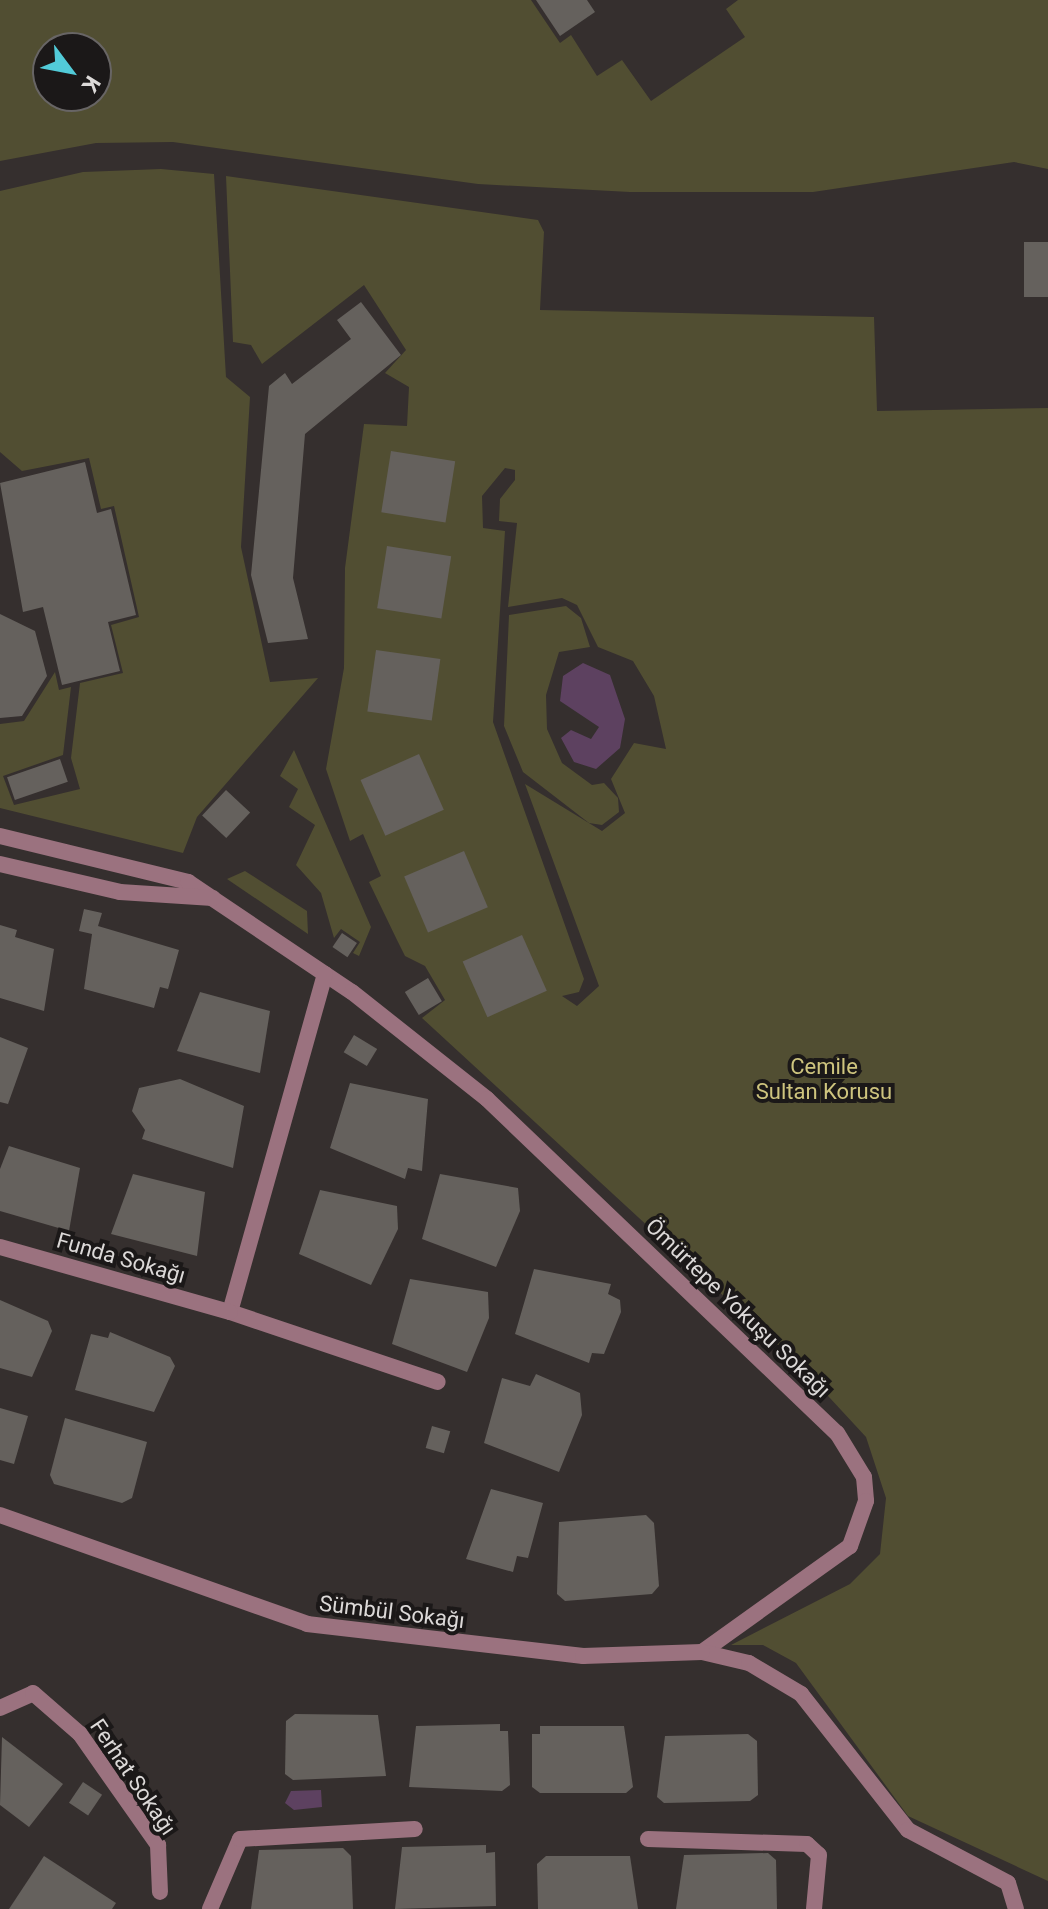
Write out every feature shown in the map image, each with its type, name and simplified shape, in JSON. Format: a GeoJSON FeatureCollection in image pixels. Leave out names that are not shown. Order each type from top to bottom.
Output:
{"type":"FeatureCollection","features":[{"type":"Feature","properties":{"kind":"street","name":"Ömürtepe Yokuşu Sokağı"},"geometry":{"type":"LineString","coordinates":[[0,836],[163,872],[215,898],[325,974],[487,1099],[854,1456],[866,1501],[850,1546],[702,1652]]}},
{"type":"Feature","properties":{"kind":"street"},"geometry":{"type":"LineString","coordinates":[[0,864],[120,892],[215,898]]}},
{"type":"Feature","properties":{"kind":"street"},"geometry":{"type":"LineString","coordinates":[[230,1312],[325,974]]}},
{"type":"Feature","properties":{"kind":"street","name":"Funda Sokağı"},"geometry":{"type":"LineString","coordinates":[[0,1247],[230,1312],[438,1382]]}},
{"type":"Feature","properties":{"kind":"street","name":"Sümbül Sokağı"},"geometry":{"type":"LineString","coordinates":[[0,1515],[307,1624],[583,1656],[702,1652]]}},
{"type":"Feature","properties":{"kind":"street"},"geometry":{"type":"LineString","coordinates":[[702,1652],[749,1663],[801,1694],[908,1830],[1008,1883],[1016,1909]]}},
{"type":"Feature","properties":{"kind":"street","name":"Ferhat Sokağı"},"geometry":{"type":"LineString","coordinates":[[0,1708],[33,1693],[80,1734],[158,1845],[160,1892]]}},
{"type":"Feature","properties":{"kind":"street"},"geometry":{"type":"LineString","coordinates":[[210,1909],[240,1839],[415,1829]]}},
{"type":"Feature","properties":{"kind":"street"},"geometry":{"type":"LineString","coordinates":[[648,1839],[807,1844],[819,1855],[814,1909]]}},
{"type":"Feature","properties":{"kind":"green space"},"geometry":{"type":"Polygon","coordinates":[[[0,0],[531,0],[560,43],[571,35],[597,76],[622,60],[651,101],[745,37],[726,9],[738,0],[1048,0],[1048,169],[1014,162],[813,192],[630,192],[478,184],[173,142],[96,143],[0,161],[0,0]]]}},
{"type":"Feature","properties":{"kind":"green space"},"geometry":{"type":"Polygon","coordinates":[[[161,169],[214,174],[226,377],[250,397],[241,547],[270,682],[318,678],[197,817],[183,853],[0,808],[0,724],[24,721],[55,672],[59,690],[71,687],[63,755],[3,776],[14,805],[80,789],[71,758],[80,683],[123,673],[111,625],[139,617],[114,506],[101,509],[89,458],[22,471],[0,452],[0,191],[83,172],[161,169]]]}},
{"type":"Feature","properties":{"kind":"green space","name":"Cemile Sultan Korusu"},"geometry":{"type":"Polygon","coordinates":[[[226,176],[538,220],[544,232],[540,310],[874,317],[877,411],[1048,408],[1048,1881],[908,1816],[796,1663],[763,1645],[731,1645],[850,1584],[880,1554],[886,1498],[866,1437],[804,1370],[422,1018],[445,1000],[425,966],[405,956],[369,882],[381,876],[363,834],[350,841],[326,769],[344,668],[345,568],[364,424],[407,426],[409,387],[385,373],[406,350],[364,285],[262,364],[251,345],[233,342],[226,176]],[[505,468],[482,496],[483,528],[505,531],[493,722],[584,979],[579,992],[562,996],[577,1006],[599,986],[525,784],[602,831],[625,813],[611,779],[634,743],[666,749],[654,696],[633,661],[598,647],[577,605],[562,598],[508,607],[517,523],[499,521],[500,499],[515,480],[515,470],[505,468]]]}},
{"type":"Feature","properties":{"kind":"green space"},"geometry":{"type":"Polygon","coordinates":[[[566,606],[581,618],[590,647],[559,652],[546,695],[547,729],[562,763],[592,785],[604,783],[618,798],[619,812],[602,825],[589,823],[523,772],[504,726],[509,615],[566,606]]]}},
{"type":"Feature","properties":{"kind":"green space"},"geometry":{"type":"Polygon","coordinates":[[[294,750],[371,927],[359,956],[353,953],[360,942],[341,929],[334,938],[321,893],[296,865],[315,825],[289,807],[298,789],[280,776],[294,750]]]}},
{"type":"Feature","properties":{"kind":"green space"},"geometry":{"type":"Polygon","coordinates":[[[245,871],[307,911],[308,934],[227,879],[245,871]]]}},
{"type":"Feature","properties":{"kind":"shaded area"},"geometry":{"type":"Polygon","coordinates":[[[583,663],[610,675],[625,719],[620,748],[596,769],[574,762],[561,738],[571,730],[591,739],[599,727],[560,701],[563,676],[583,663]]]}},
{"type":"Feature","properties":{"kind":"shaded area"},"geometry":{"type":"Polygon","coordinates":[[[321,1790],[322,1807],[294,1810],[285,1803],[291,1791],[321,1790]]]}},
{"type":"Feature","properties":{"kind":"building"},"geometry":{"type":"Polygon","coordinates":[[[536,0],[587,0],[595,12],[560,36],[536,0]]]}},
{"type":"Feature","properties":{"kind":"building"},"geometry":{"type":"Polygon","coordinates":[[[1024,242],[1048,242],[1048,297],[1024,297],[1024,242]]]}},
{"type":"Feature","properties":{"kind":"building"},"geometry":{"type":"Polygon","coordinates":[[[361,302],[401,355],[305,434],[293,578],[308,639],[268,643],[251,575],[269,386],[285,373],[292,384],[351,339],[337,320],[361,302]]]}},
{"type":"Feature","properties":{"kind":"building"},"geometry":{"type":"Polygon","coordinates":[[[391,451],[455,461],[446,522],[381,512],[391,451]]]}},
{"type":"Feature","properties":{"kind":"building"},"geometry":{"type":"Polygon","coordinates":[[[85,462],[97,513],[111,509],[136,615],[108,622],[120,671],[62,685],[43,607],[23,612],[0,483],[85,462]]]}},
{"type":"Feature","properties":{"kind":"building"},"geometry":{"type":"Polygon","coordinates":[[[387,546],[451,556],[441,618],[377,608],[387,546]]]}},
{"type":"Feature","properties":{"kind":"building"},"geometry":{"type":"Polygon","coordinates":[[[0,614],[35,631],[47,676],[22,716],[0,718],[0,614]]]}},
{"type":"Feature","properties":{"kind":"building"},"geometry":{"type":"Polygon","coordinates":[[[376,650],[440,659],[432,720],[367,711],[376,650]]]}},
{"type":"Feature","properties":{"kind":"building"},"geometry":{"type":"Polygon","coordinates":[[[419,754],[444,810],[385,836],[361,780],[419,754]]]}},
{"type":"Feature","properties":{"kind":"building"},"geometry":{"type":"Polygon","coordinates":[[[60,759],[68,782],[15,800],[7,777],[60,759]]]}},
{"type":"Feature","properties":{"kind":"building"},"geometry":{"type":"Polygon","coordinates":[[[226,790],[250,813],[226,838],[202,816],[226,790]]]}},
{"type":"Feature","properties":{"kind":"building"},"geometry":{"type":"Polygon","coordinates":[[[464,851],[488,907],[428,933],[404,876],[464,851]]]}},
{"type":"Feature","properties":{"kind":"building"},"geometry":{"type":"Polygon","coordinates":[[[84,909],[102,913],[98,926],[179,950],[168,989],[160,987],[154,1008],[84,989],[92,934],[79,931],[84,909]]]}},
{"type":"Feature","properties":{"kind":"building"},"geometry":{"type":"Polygon","coordinates":[[[0,925],[17,930],[15,937],[54,949],[44,1011],[0,998],[0,925]]]}},
{"type":"Feature","properties":{"kind":"building"},"geometry":{"type":"Polygon","coordinates":[[[342,933],[357,943],[347,957],[332,947],[342,933]]]}},
{"type":"Feature","properties":{"kind":"building"},"geometry":{"type":"Polygon","coordinates":[[[522,935],[547,991],[487,1017],[463,961],[522,935]]]}},
{"type":"Feature","properties":{"kind":"building"},"geometry":{"type":"Polygon","coordinates":[[[428,978],[442,1001],[419,1015],[405,992],[428,978]]]}},
{"type":"Feature","properties":{"kind":"building"},"geometry":{"type":"Polygon","coordinates":[[[200,992],[270,1011],[260,1073],[177,1051],[200,992]]]}},
{"type":"Feature","properties":{"kind":"building"},"geometry":{"type":"Polygon","coordinates":[[[354,1035],[377,1049],[367,1066],[344,1052],[354,1035]]]}},
{"type":"Feature","properties":{"kind":"building"},"geometry":{"type":"Polygon","coordinates":[[[0,1037],[28,1048],[8,1104],[0,1102],[0,1037]]]}},
{"type":"Feature","properties":{"kind":"building"},"geometry":{"type":"Polygon","coordinates":[[[180,1079],[244,1106],[233,1168],[142,1139],[145,1130],[132,1111],[139,1088],[180,1079]]]}},
{"type":"Feature","properties":{"kind":"building"},"geometry":{"type":"Polygon","coordinates":[[[350,1083],[428,1099],[422,1171],[408,1168],[405,1179],[330,1148],[350,1083]]]}},
{"type":"Feature","properties":{"kind":"building"},"geometry":{"type":"Polygon","coordinates":[[[9,1146],[80,1168],[69,1231],[0,1211],[0,1169],[9,1146]]]}},
{"type":"Feature","properties":{"kind":"building"},"geometry":{"type":"Polygon","coordinates":[[[133,1174],[205,1192],[197,1256],[111,1234],[133,1174]]]}},
{"type":"Feature","properties":{"kind":"building"},"geometry":{"type":"Polygon","coordinates":[[[440,1174],[518,1188],[520,1211],[496,1267],[422,1239],[440,1174]]]}},
{"type":"Feature","properties":{"kind":"building"},"geometry":{"type":"Polygon","coordinates":[[[320,1190],[397,1206],[398,1229],[371,1285],[299,1254],[320,1190]]]}},
{"type":"Feature","properties":{"kind":"building"},"geometry":{"type":"Polygon","coordinates":[[[534,1269],[611,1284],[608,1294],[620,1300],[621,1312],[604,1354],[592,1353],[589,1363],[515,1334],[534,1269]]]}},
{"type":"Feature","properties":{"kind":"building"},"geometry":{"type":"Polygon","coordinates":[[[410,1279],[488,1292],[489,1318],[467,1372],[392,1344],[410,1279]]]}},
{"type":"Feature","properties":{"kind":"building"},"geometry":{"type":"Polygon","coordinates":[[[0,1300],[48,1321],[52,1331],[32,1377],[0,1368],[0,1300]]]}},
{"type":"Feature","properties":{"kind":"building"},"geometry":{"type":"Polygon","coordinates":[[[110,1332],[170,1357],[175,1366],[154,1412],[75,1390],[91,1334],[108,1338],[110,1332]]]}},
{"type":"Feature","properties":{"kind":"building"},"geometry":{"type":"Polygon","coordinates":[[[536,1374],[580,1393],[582,1415],[559,1472],[484,1443],[502,1378],[530,1386],[536,1374]]]}},
{"type":"Feature","properties":{"kind":"building"},"geometry":{"type":"Polygon","coordinates":[[[0,1408],[28,1416],[14,1464],[0,1460],[0,1408]]]}},
{"type":"Feature","properties":{"kind":"building"},"geometry":{"type":"Polygon","coordinates":[[[65,1418],[147,1442],[132,1498],[122,1503],[54,1484],[50,1475],[65,1418]]]}},
{"type":"Feature","properties":{"kind":"building"},"geometry":{"type":"Polygon","coordinates":[[[432,1426],[450,1431],[444,1453],[426,1448],[432,1426]]]}},
{"type":"Feature","properties":{"kind":"building"},"geometry":{"type":"Polygon","coordinates":[[[491,1489],[543,1503],[528,1558],[517,1556],[513,1572],[466,1559],[491,1489]]]}},
{"type":"Feature","properties":{"kind":"building"},"geometry":{"type":"Polygon","coordinates":[[[646,1515],[654,1523],[659,1586],[652,1594],[565,1601],[557,1594],[559,1522],[646,1515]]]}},
{"type":"Feature","properties":{"kind":"building"},"geometry":{"type":"Polygon","coordinates":[[[295,1714],[378,1715],[386,1776],[293,1780],[285,1774],[286,1721],[295,1714]]]}},
{"type":"Feature","properties":{"kind":"building"},"geometry":{"type":"Polygon","coordinates":[[[500,1724],[500,1731],[508,1731],[510,1785],[502,1791],[409,1787],[416,1726],[500,1724]]]}},
{"type":"Feature","properties":{"kind":"building"},"geometry":{"type":"Polygon","coordinates":[[[540,1726],[624,1726],[633,1787],[626,1793],[540,1793],[532,1787],[532,1734],[540,1734],[540,1726]]]}},
{"type":"Feature","properties":{"kind":"building"},"geometry":{"type":"Polygon","coordinates":[[[748,1734],[757,1741],[758,1795],[750,1801],[664,1803],[657,1797],[665,1736],[748,1734]]]}},
{"type":"Feature","properties":{"kind":"building"},"geometry":{"type":"Polygon","coordinates":[[[2,1737],[63,1784],[29,1827],[0,1805],[2,1737]]]}},
{"type":"Feature","properties":{"kind":"building"},"geometry":{"type":"Polygon","coordinates":[[[83,1782],[102,1795],[88,1816],[69,1803],[83,1782]]]}},
{"type":"Feature","properties":{"kind":"building"},"geometry":{"type":"Polygon","coordinates":[[[486,1845],[486,1853],[495,1852],[496,1906],[395,1909],[402,1847],[486,1845]]]}},
{"type":"Feature","properties":{"kind":"building"},"geometry":{"type":"Polygon","coordinates":[[[343,1848],[351,1856],[353,1909],[251,1909],[259,1850],[343,1848]]]}},
{"type":"Feature","properties":{"kind":"building"},"geometry":{"type":"Polygon","coordinates":[[[768,1853],[776,1860],[777,1909],[676,1909],[684,1855],[768,1853]]]}},
{"type":"Feature","properties":{"kind":"building"},"geometry":{"type":"Polygon","coordinates":[[[44,1856],[116,1903],[112,1909],[9,1909],[44,1856]]]}},
{"type":"Feature","properties":{"kind":"building"},"geometry":{"type":"Polygon","coordinates":[[[546,1856],[630,1856],[638,1909],[538,1909],[537,1864],[546,1856]]]}}]}
